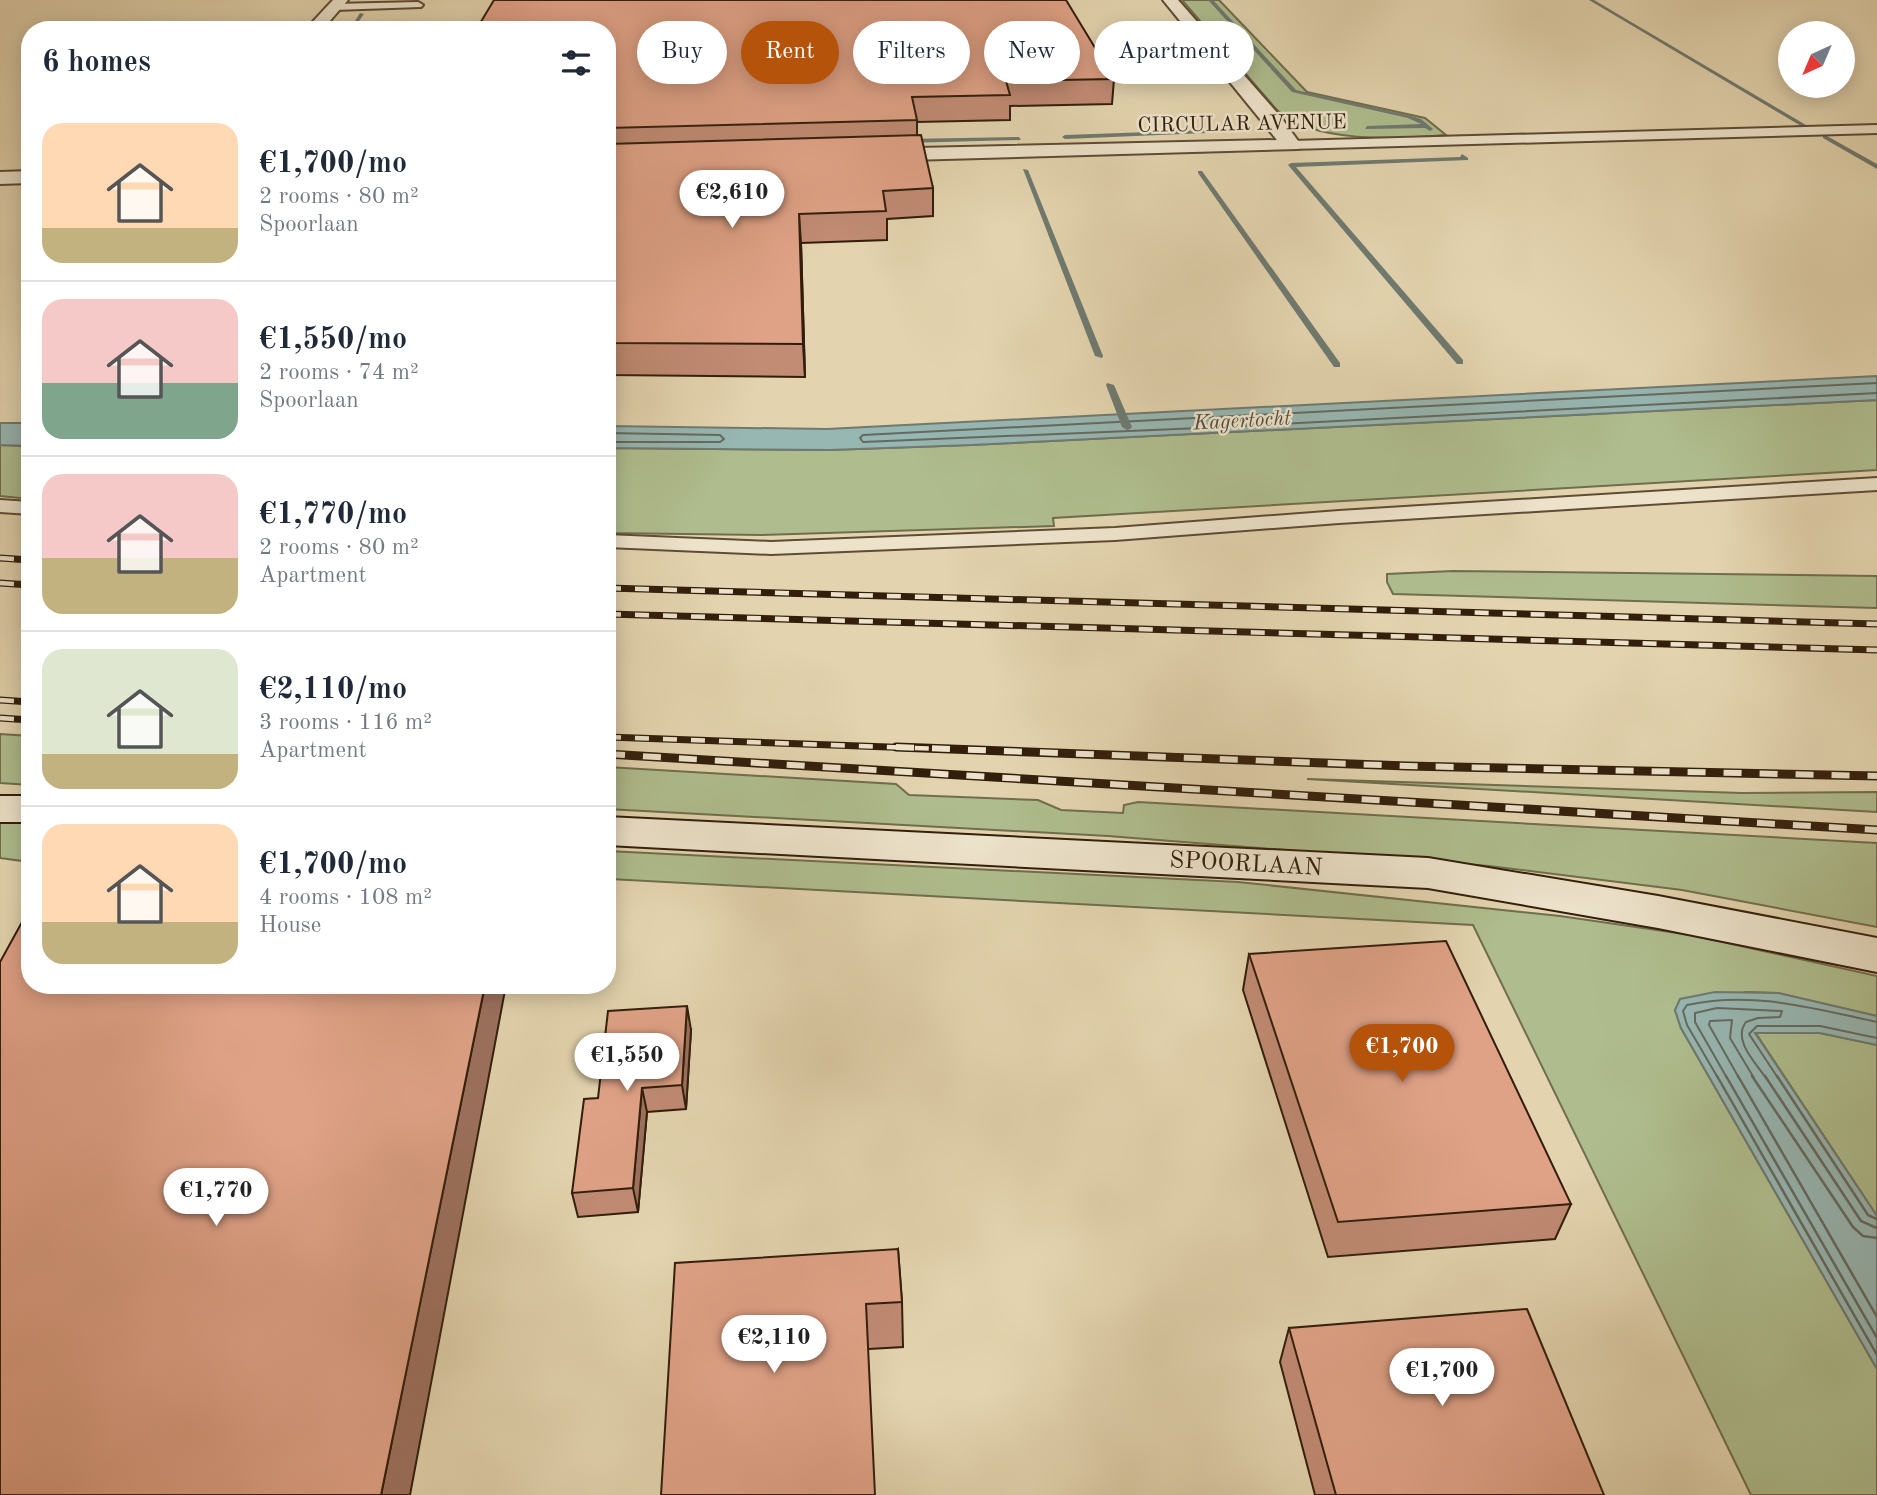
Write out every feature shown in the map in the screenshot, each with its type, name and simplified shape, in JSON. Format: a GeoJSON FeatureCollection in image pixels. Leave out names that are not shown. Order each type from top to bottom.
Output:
{"type":"FeatureCollection","features":[{"type":"Feature","properties":{"kind":"street"},"geometry":{"type":"LineString","coordinates":[[1170,0],[1273,120],[1291,145]]}},
{"type":"Feature","properties":{"kind":"street"},"geometry":{"type":"LineString","coordinates":[[321,21],[337,4]]}},
{"type":"Feature","properties":{"kind":"street","name":"CIRCULAR AVENUE"},"geometry":{"type":"LineString","coordinates":[[858,155],[1291,145]]}},
{"type":"Feature","properties":{"kind":"street"},"geometry":{"type":"LineString","coordinates":[[0,178],[21,177]]}},
{"type":"Feature","properties":{"kind":"street"},"geometry":{"type":"LineString","coordinates":[[0,809],[21,809]]}},
{"type":"Feature","properties":{"kind":"street","name":"SPOORLAAN"},"geometry":{"type":"LineString","coordinates":[[616,831],[1428,873],[1658,912],[1877,956]]}},
{"type":"Feature","properties":{"kind":"lane"},"geometry":{"type":"LineString","coordinates":[[337,4],[420,3]]}},
{"type":"Feature","properties":{"kind":"lane"},"geometry":{"type":"LineString","coordinates":[[406,21],[420,3]]}},
{"type":"Feature","properties":{"kind":"lane","name":"CIRCULAR AVENUE"},"geometry":{"type":"LineString","coordinates":[[1291,145],[1877,129]]}},
{"type":"Feature","properties":{"kind":"lane"},"geometry":{"type":"LineString","coordinates":[[616,541],[771,548],[1115,534],[1339,517],[1877,484]]}},
{"type":"Feature","properties":{"kind":"lane"},"geometry":{"type":"LineString","coordinates":[[0,506],[21,507]]}},
{"type":"Feature","properties":{"kind":"green space"},"geometry":{"type":"Polygon","coordinates":[[[1182,0],[1219,0],[1239,21],[1200,21],[1182,0]]]}},
{"type":"Feature","properties":{"kind":"green space"},"geometry":{"type":"Polygon","coordinates":[[[1254,37],[1307,92],[1425,118],[1446,135],[1381,138],[1333,134],[1292,120],[1276,109],[1254,83],[1254,37]]]}},
{"type":"Feature","properties":{"kind":"green space"},"geometry":{"type":"Polygon","coordinates":[[[1877,400],[1877,470],[1053,518],[1054,526],[762,535],[616,533],[616,448],[830,450],[1877,400]]]}},
{"type":"Feature","properties":{"kind":"green space"},"geometry":{"type":"Polygon","coordinates":[[[0,445],[21,446],[21,498],[0,496],[0,445]]]}},
{"type":"Feature","properties":{"kind":"green space"},"geometry":{"type":"Polygon","coordinates":[[[1453,571],[1877,576],[1877,608],[1393,594],[1387,582],[1387,574],[1453,571]]]}},
{"type":"Feature","properties":{"kind":"green space"},"geometry":{"type":"Polygon","coordinates":[[[0,734],[21,735],[21,784],[0,783],[0,734]]]}},
{"type":"Feature","properties":{"kind":"green space"},"geometry":{"type":"Polygon","coordinates":[[[616,768],[896,784],[909,795],[1038,800],[1061,810],[1123,813],[1124,805],[1138,802],[1877,843],[1877,927],[1682,890],[1489,866],[1108,836],[616,809],[616,768]]]}},
{"type":"Feature","properties":{"kind":"green space"},"geometry":{"type":"Polygon","coordinates":[[[1307,779],[1742,793],[1877,792],[1877,812],[1307,779]]]}},
{"type":"Feature","properties":{"kind":"green space"},"geometry":{"type":"Polygon","coordinates":[[[0,822],[21,823],[21,861],[0,858],[0,822]]]}},
{"type":"Feature","properties":{"kind":"green space"},"geometry":{"type":"Polygon","coordinates":[[[616,851],[1238,882],[1560,916],[1691,935],[1877,976],[1877,1016],[1778,993],[1746,992],[1675,1010],[1681,1028],[1877,1369],[1877,1495],[1751,1495],[1473,925],[616,879],[616,851]]]}},
{"type":"Feature","properties":{"kind":"green space"},"geometry":{"type":"Polygon","coordinates":[[[1755,1032],[1820,1033],[1877,1045],[1877,1216],[1755,1032]]]}},
{"type":"Feature","properties":{"kind":"water","name":"Kagertocht"},"geometry":{"type":"Polygon","coordinates":[[[1877,376],[1877,400],[971,445],[830,450],[616,448],[616,426],[827,429],[1877,376]]]}},
{"type":"Feature","properties":{"kind":"water"},"geometry":{"type":"Polygon","coordinates":[[[0,423],[21,423],[21,446],[0,445],[0,423]]]}},
{"type":"Feature","properties":{"kind":"water"},"geometry":{"type":"Polygon","coordinates":[[[1715,992],[1778,993],[1877,1016],[1877,1045],[1820,1033],[1755,1033],[1877,1216],[1877,1369],[1681,1028],[1675,1010],[1680,999],[1715,992]]]}},
{"type":"Feature","properties":{"kind":"building"},"geometry":{"type":"Polygon","coordinates":[[[494,0],[1066,0],[1079,21],[984,21],[984,84],[1007,84],[1010,95],[912,97],[917,120],[616,128],[616,21],[481,21],[494,0]]]}},
{"type":"Feature","properties":{"kind":"building"},"geometry":{"type":"Polygon","coordinates":[[[1080,23],[1094,46],[1094,79],[1080,80],[1080,23]]]}},
{"type":"Feature","properties":{"kind":"building"},"geometry":{"type":"Polygon","coordinates":[[[921,135],[933,188],[883,191],[886,211],[799,214],[803,344],[616,343],[616,144],[921,135]]]}},
{"type":"Feature","properties":{"kind":"building"},"geometry":{"type":"Polygon","coordinates":[[[21,924],[21,994],[483,994],[381,1495],[0,1495],[0,962],[21,924]]]}},
{"type":"Feature","properties":{"kind":"building"},"geometry":{"type":"Polygon","coordinates":[[[1446,941],[1571,1204],[1338,1222],[1249,954],[1446,941]]]}},
{"type":"Feature","properties":{"kind":"building"},"geometry":{"type":"Polygon","coordinates":[[[687,1006],[682,1085],[642,1088],[633,1188],[572,1193],[584,1099],[598,1098],[608,1011],[687,1006]]]}},
{"type":"Feature","properties":{"kind":"building"},"geometry":{"type":"Polygon","coordinates":[[[898,1249],[902,1302],[866,1304],[875,1495],[661,1495],[675,1263],[898,1249]]]}},
{"type":"Feature","properties":{"kind":"building"},"geometry":{"type":"Polygon","coordinates":[[[1527,1309],[1604,1495],[1336,1495],[1289,1328],[1527,1309]]]}},
{"type":"Feature","properties":{"kind":"waterway"},"geometry":{"type":"LineString","coordinates":[[1210,0],[1294,91],[1409,117],[1426,126]]}},
{"type":"Feature","properties":{"kind":"waterway"},"geometry":{"type":"LineString","coordinates":[[1591,0],[1803,125]]}},
{"type":"Feature","properties":{"kind":"waterway"},"geometry":{"type":"LineString","coordinates":[[357,20],[362,14]]}},
{"type":"Feature","properties":{"kind":"waterway"},"geometry":{"type":"LineString","coordinates":[[1367,128],[1426,126]]}},
{"type":"Feature","properties":{"kind":"waterway"},"geometry":{"type":"LineString","coordinates":[[1426,126],[1430,129]]}},
{"type":"Feature","properties":{"kind":"waterway"},"geometry":{"type":"LineString","coordinates":[[1065,137],[1205,132]]}},
{"type":"Feature","properties":{"kind":"waterway"},"geometry":{"type":"LineString","coordinates":[[1825,137],[1877,167]]}},
{"type":"Feature","properties":{"kind":"waterway"},"geometry":{"type":"LineString","coordinates":[[905,141],[1019,139]]}},
{"type":"Feature","properties":{"kind":"waterway"},"geometry":{"type":"LineString","coordinates":[[1460,362],[1291,165],[1466,159],[1462,156]]}},
{"type":"Feature","properties":{"kind":"waterway"},"geometry":{"type":"LineString","coordinates":[[1025,170],[1099,356]]}},
{"type":"Feature","properties":{"kind":"waterway"},"geometry":{"type":"LineString","coordinates":[[1200,172],[1337,365]]}},
{"type":"Feature","properties":{"kind":"waterway"},"geometry":{"type":"LineString","coordinates":[[1110,385],[1127,427]]}},
{"type":"Feature","properties":{"kind":"railway"},"geometry":{"type":"LineString","coordinates":[[0,558],[21,559]]}},
{"type":"Feature","properties":{"kind":"railway"},"geometry":{"type":"LineString","coordinates":[[0,583],[21,584]]}},
{"type":"Feature","properties":{"kind":"railway"},"geometry":{"type":"LineString","coordinates":[[616,588],[1877,624]]}},
{"type":"Feature","properties":{"kind":"railway"},"geometry":{"type":"LineString","coordinates":[[616,614],[1877,650]]}},
{"type":"Feature","properties":{"kind":"railway"},"geometry":{"type":"LineString","coordinates":[[0,700],[21,701]]}},
{"type":"Feature","properties":{"kind":"railway"},"geometry":{"type":"LineString","coordinates":[[0,718],[21,719]]}},
{"type":"Feature","properties":{"kind":"railway"},"geometry":{"type":"LineString","coordinates":[[616,737],[944,749]]}},
{"type":"Feature","properties":{"kind":"railway"},"geometry":{"type":"LineString","coordinates":[[896,747],[1407,766],[1877,776]]}},
{"type":"Feature","properties":{"kind":"railway"},"geometry":{"type":"LineString","coordinates":[[616,755],[1877,830]]}}]}
